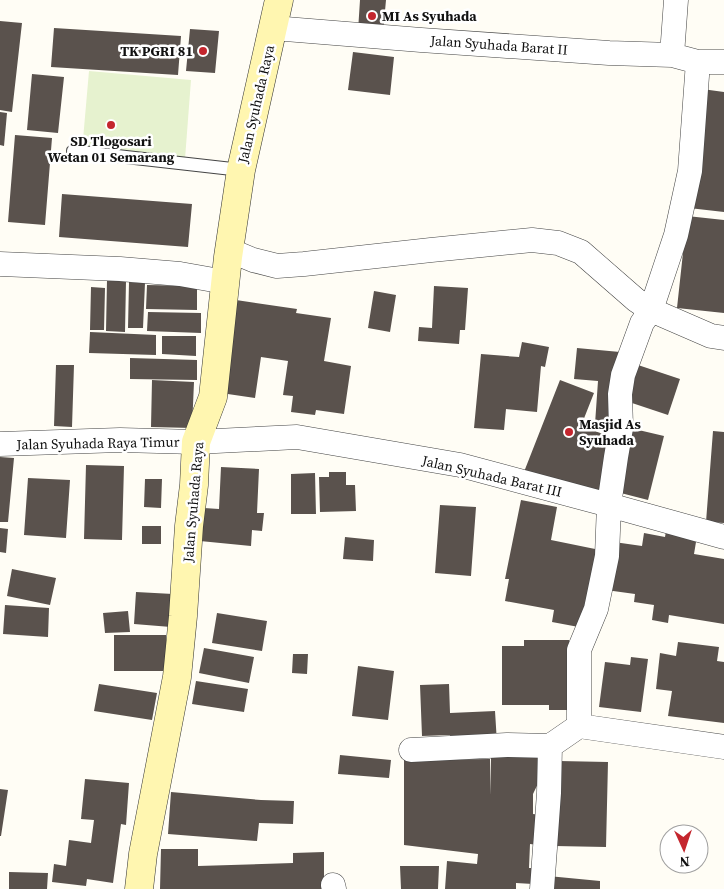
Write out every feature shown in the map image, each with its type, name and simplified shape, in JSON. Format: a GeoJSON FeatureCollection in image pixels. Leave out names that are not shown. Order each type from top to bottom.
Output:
{"type":"FeatureCollection","features":[{"type":"Feature","properties":{"kind":"street","name":"Jalan Syuhada Raya"},"geometry":{"type":"LineString","coordinates":[[139,889],[177,677],[184,616],[196,442],[213,396],[227,266],[240,170],[279,0]]}},
{"type":"Feature","properties":{"kind":"street"},"geometry":{"type":"LineString","coordinates":[[672,55],[676,0]]}},
{"type":"Feature","properties":{"kind":"street","name":"Jalan Syuhada Barat II"},"geometry":{"type":"LineString","coordinates":[[273,28],[431,41],[609,53],[672,55],[698,62],[724,62]]}},
{"type":"Feature","properties":{"kind":"street"},"geometry":{"type":"LineString","coordinates":[[579,726],[579,650],[596,609],[606,556],[609,505],[622,428],[620,394],[624,375],[676,235],[690,171],[698,62]]}},
{"type":"Feature","properties":{"kind":"street"},"geometry":{"type":"LineString","coordinates":[[0,264],[120,269],[180,274],[253,260],[277,266],[532,240],[558,243],[581,252],[636,300],[647,316],[711,336],[724,338]]}},
{"type":"Feature","properties":{"kind":"street","name":"Jalan Syuhada Barat III"},"geometry":{"type":"LineString","coordinates":[[196,442],[297,437],[460,465],[724,538]]}},
{"type":"Feature","properties":{"kind":"street","name":"Jalan Syuhada Raya Timur"},"geometry":{"type":"LineString","coordinates":[[0,444],[120,440],[196,442]]}},
{"type":"Feature","properties":{"kind":"street"},"geometry":{"type":"LineString","coordinates":[[412,750],[507,745],[550,746],[579,726],[724,747]]}},
{"type":"Feature","properties":{"kind":"street"},"geometry":{"type":"LineString","coordinates":[[542,889],[549,793],[550,746]]}},
{"type":"Feature","properties":{"kind":"lane"},"geometry":{"type":"LineString","coordinates":[[73,151],[240,170]]}},
{"type":"Feature","properties":{"kind":"green space"},"geometry":{"type":"Polygon","coordinates":[[[89,71],[191,80],[185,159],[82,151],[89,71]]]}},
{"type":"Feature","properties":{"kind":"building","name":"MI As Syuhada"},"geometry":{"type":"Polygon","coordinates":[[[360,0],[386,0],[383,33],[358,31],[360,0]]]}},
{"type":"Feature","properties":{"kind":"building"},"geometry":{"type":"Polygon","coordinates":[[[0,21],[22,23],[12,112],[0,110],[0,21]]]}},
{"type":"Feature","properties":{"kind":"building"},"geometry":{"type":"Polygon","coordinates":[[[54,28],[181,36],[178,75],[51,67],[54,28]]]}},
{"type":"Feature","properties":{"kind":"building","name":"TK PGRI 81"},"geometry":{"type":"Polygon","coordinates":[[[190,29],[219,31],[215,73],[186,71],[190,29]]]}},
{"type":"Feature","properties":{"kind":"building"},"geometry":{"type":"Polygon","coordinates":[[[353,52],[394,57],[390,95],[348,90],[353,52]]]}},
{"type":"Feature","properties":{"kind":"building"},"geometry":{"type":"Polygon","coordinates":[[[32,74],[64,77],[58,133],[27,130],[32,74]]]}},
{"type":"Feature","properties":{"kind":"building"},"geometry":{"type":"Polygon","coordinates":[[[702,89],[724,92],[724,212],[689,208],[702,89]]]}},
{"type":"Feature","properties":{"kind":"building"},"geometry":{"type":"Polygon","coordinates":[[[0,112],[7,113],[4,146],[0,145],[0,112]]]}},
{"type":"Feature","properties":{"kind":"building"},"geometry":{"type":"Polygon","coordinates":[[[15,135],[52,138],[45,225],[8,222],[15,135]]]}},
{"type":"Feature","properties":{"kind":"building"},"geometry":{"type":"Polygon","coordinates":[[[62,194],[192,204],[188,247],[59,237],[62,194]]]}},
{"type":"Feature","properties":{"kind":"building"},"geometry":{"type":"Polygon","coordinates":[[[687,216],[724,220],[724,313],[677,308],[687,216]]]}},
{"type":"Feature","properties":{"kind":"building"},"geometry":{"type":"Polygon","coordinates":[[[107,280],[126,281],[125,332],[106,331],[107,280]]]}},
{"type":"Feature","properties":{"kind":"building"},"geometry":{"type":"Polygon","coordinates":[[[129,282],[145,283],[143,328],[128,328],[129,282]]]}},
{"type":"Feature","properties":{"kind":"building"},"geometry":{"type":"Polygon","coordinates":[[[147,285],[197,286],[197,310],[146,309],[147,285]]]}},
{"type":"Feature","properties":{"kind":"building"},"geometry":{"type":"Polygon","coordinates":[[[434,286],[468,288],[465,330],[460,330],[459,344],[418,341],[419,327],[432,328],[434,286]]]}},
{"type":"Feature","properties":{"kind":"building"},"geometry":{"type":"Polygon","coordinates":[[[91,287],[105,288],[104,330],[90,330],[91,287]]]}},
{"type":"Feature","properties":{"kind":"building"},"geometry":{"type":"Polygon","coordinates":[[[374,291],[396,295],[390,332],[368,328],[374,291]]]}},
{"type":"Feature","properties":{"kind":"building"},"geometry":{"type":"Polygon","coordinates":[[[236,300],[297,309],[296,313],[331,318],[324,361],[351,366],[344,414],[316,410],[315,415],[291,412],[293,396],[283,395],[288,361],[261,357],[255,398],[221,393],[236,300]]]}},
{"type":"Feature","properties":{"kind":"building"},"geometry":{"type":"Polygon","coordinates":[[[148,312],[201,313],[201,333],[147,331],[148,312]]]}},
{"type":"Feature","properties":{"kind":"building"},"geometry":{"type":"Polygon","coordinates":[[[90,332],[156,335],[156,355],[89,353],[90,332]]]}},
{"type":"Feature","properties":{"kind":"building"},"geometry":{"type":"Polygon","coordinates":[[[162,336],[196,336],[196,356],[162,354],[162,336]]]}},
{"type":"Feature","properties":{"kind":"building"},"geometry":{"type":"Polygon","coordinates":[[[522,342],[549,347],[545,367],[541,366],[537,412],[506,409],[504,430],[474,428],[481,354],[519,357],[522,342]]]}},
{"type":"Feature","properties":{"kind":"building"},"geometry":{"type":"Polygon","coordinates":[[[577,348],[620,352],[614,426],[595,424],[598,381],[574,379],[577,348]]]}},
{"type":"Feature","properties":{"kind":"building"},"geometry":{"type":"Polygon","coordinates":[[[130,358],[197,360],[197,380],[130,379],[130,358]]]}},
{"type":"Feature","properties":{"kind":"building"},"geometry":{"type":"Polygon","coordinates":[[[635,364],[680,379],[668,415],[623,400],[635,364]]]}},
{"type":"Feature","properties":{"kind":"building"},"geometry":{"type":"Polygon","coordinates":[[[56,365],[74,365],[72,427],[54,426],[56,365]]]}},
{"type":"Feature","properties":{"kind":"building"},"geometry":{"type":"Polygon","coordinates":[[[152,380],[194,382],[192,428],[151,427],[152,380]]]}},
{"type":"Feature","properties":{"kind":"building","name":"Masjid As Syuhada"},"geometry":{"type":"Polygon","coordinates":[[[560,380],[594,393],[581,426],[614,438],[612,458],[597,495],[522,477],[560,380]]]}},
{"type":"Feature","properties":{"kind":"building"},"geometry":{"type":"Polygon","coordinates":[[[630,428],[664,436],[648,500],[613,491],[630,428]]]}},
{"type":"Feature","properties":{"kind":"building"},"geometry":{"type":"Polygon","coordinates":[[[713,431],[724,432],[724,523],[706,522],[713,431]]]}},
{"type":"Feature","properties":{"kind":"building"},"geometry":{"type":"Polygon","coordinates":[[[0,457],[14,458],[8,522],[0,522],[0,457]]]}},
{"type":"Feature","properties":{"kind":"building"},"geometry":{"type":"Polygon","coordinates":[[[86,465],[124,466],[122,540],[84,539],[86,465]]]}},
{"type":"Feature","properties":{"kind":"building"},"geometry":{"type":"Polygon","coordinates":[[[221,467],[259,469],[257,513],[264,513],[262,531],[252,530],[251,546],[200,541],[204,508],[219,509],[221,467]]]}},
{"type":"Feature","properties":{"kind":"building"},"geometry":{"type":"Polygon","coordinates":[[[329,472],[346,472],[346,485],[355,485],[356,511],[320,512],[319,477],[329,477],[329,472]]]}},
{"type":"Feature","properties":{"kind":"building"},"geometry":{"type":"Polygon","coordinates":[[[315,473],[316,514],[291,514],[291,474],[315,473]]]}},
{"type":"Feature","properties":{"kind":"building"},"geometry":{"type":"Polygon","coordinates":[[[28,478],[70,480],[66,538],[24,535],[28,478]]]}},
{"type":"Feature","properties":{"kind":"building"},"geometry":{"type":"Polygon","coordinates":[[[145,479],[162,479],[161,508],[144,507],[145,479]]]}},
{"type":"Feature","properties":{"kind":"building"},"geometry":{"type":"Polygon","coordinates":[[[521,500],[557,507],[551,540],[600,550],[584,628],[552,622],[554,610],[505,601],[509,579],[505,579],[521,500]]]}},
{"type":"Feature","properties":{"kind":"building"},"geometry":{"type":"Polygon","coordinates":[[[440,505],[476,507],[471,576],[435,573],[440,505]]]}},
{"type":"Feature","properties":{"kind":"building"},"geometry":{"type":"Polygon","coordinates":[[[142,526],[161,526],[161,544],[142,544],[142,526]]]}},
{"type":"Feature","properties":{"kind":"building"},"geometry":{"type":"Polygon","coordinates":[[[0,528],[8,529],[6,553],[0,552],[0,528]]]}},
{"type":"Feature","properties":{"kind":"building"},"geometry":{"type":"Polygon","coordinates":[[[666,531],[697,536],[694,554],[724,559],[724,624],[669,615],[668,623],[652,620],[654,605],[634,602],[635,594],[606,590],[614,542],[642,546],[644,533],[665,537],[666,531]]]}},
{"type":"Feature","properties":{"kind":"building"},"geometry":{"type":"Polygon","coordinates":[[[345,537],[374,540],[373,561],[343,559],[345,537]]]}},
{"type":"Feature","properties":{"kind":"building"},"geometry":{"type":"Polygon","coordinates":[[[12,569],[56,578],[50,605],[7,596],[12,569]]]}},
{"type":"Feature","properties":{"kind":"building"},"geometry":{"type":"Polygon","coordinates":[[[136,592],[173,594],[171,627],[134,624],[136,592]]]}},
{"type":"Feature","properties":{"kind":"building"},"geometry":{"type":"Polygon","coordinates":[[[5,605],[49,608],[48,637],[3,634],[5,605]]]}},
{"type":"Feature","properties":{"kind":"building"},"geometry":{"type":"Polygon","coordinates":[[[128,611],[130,632],[105,633],[103,613],[128,611]]]}},
{"type":"Feature","properties":{"kind":"building"},"geometry":{"type":"Polygon","coordinates":[[[217,613],[267,621],[262,651],[212,643],[217,613]]]}},
{"type":"Feature","properties":{"kind":"building"},"geometry":{"type":"Polygon","coordinates":[[[114,635],[166,635],[166,671],[114,671],[114,635]]]}},
{"type":"Feature","properties":{"kind":"building"},"geometry":{"type":"Polygon","coordinates":[[[524,640],[569,640],[569,710],[549,710],[549,705],[502,705],[502,646],[524,646],[524,640]]]}},
{"type":"Feature","properties":{"kind":"building"},"geometry":{"type":"Polygon","coordinates":[[[678,642],[719,647],[717,661],[724,662],[724,723],[668,716],[672,691],[656,689],[660,653],[676,656],[678,642]]]}},
{"type":"Feature","properties":{"kind":"building"},"geometry":{"type":"Polygon","coordinates":[[[204,648],[254,657],[249,683],[199,673],[204,648]]]}},
{"type":"Feature","properties":{"kind":"building"},"geometry":{"type":"Polygon","coordinates":[[[293,654],[308,654],[307,674],[292,673],[293,654]]]}},
{"type":"Feature","properties":{"kind":"building"},"geometry":{"type":"Polygon","coordinates":[[[631,657],[648,659],[641,712],[599,707],[605,662],[630,665],[631,657]]]}},
{"type":"Feature","properties":{"kind":"building"},"geometry":{"type":"Polygon","coordinates":[[[358,666],[394,671],[388,720],[352,716],[358,666]]]}},
{"type":"Feature","properties":{"kind":"building"},"geometry":{"type":"Polygon","coordinates":[[[196,681],[248,689],[244,712],[192,704],[196,681]]]}},
{"type":"Feature","properties":{"kind":"building"},"geometry":{"type":"Polygon","coordinates":[[[99,684],[157,693],[152,720],[94,711],[99,684]]]}},
{"type":"Feature","properties":{"kind":"building"},"geometry":{"type":"Polygon","coordinates":[[[449,684],[450,713],[495,711],[497,743],[451,745],[450,735],[422,736],[420,685],[449,684]]]}},
{"type":"Feature","properties":{"kind":"building"},"geometry":{"type":"Polygon","coordinates":[[[544,752],[544,771],[533,794],[533,814],[541,815],[538,845],[530,844],[529,868],[535,868],[533,884],[516,883],[516,889],[445,889],[447,861],[477,864],[478,854],[404,845],[404,760],[490,759],[491,795],[491,755],[544,752]]]}},
{"type":"Feature","properties":{"kind":"building"},"geometry":{"type":"Polygon","coordinates":[[[340,755],[391,760],[389,778],[338,774],[340,755]]]}},
{"type":"Feature","properties":{"kind":"building"},"geometry":{"type":"Polygon","coordinates":[[[559,761],[608,762],[606,847],[555,846],[559,761]]]}},
{"type":"Feature","properties":{"kind":"building"},"geometry":{"type":"Polygon","coordinates":[[[85,779],[129,783],[126,825],[121,824],[113,883],[87,879],[86,886],[52,882],[54,864],[66,866],[69,840],[91,843],[94,820],[81,819],[85,779]]]}},
{"type":"Feature","properties":{"kind":"building"},"geometry":{"type":"Polygon","coordinates":[[[0,789],[8,790],[1,836],[0,836],[0,789]]]}},
{"type":"Feature","properties":{"kind":"building"},"geometry":{"type":"Polygon","coordinates":[[[171,792],[294,801],[293,824],[259,823],[257,841],[168,834],[171,792]]]}},
{"type":"Feature","properties":{"kind":"building"},"geometry":{"type":"Polygon","coordinates":[[[161,849],[198,849],[198,866],[293,863],[293,853],[324,852],[324,889],[160,889],[161,849]]]}},
{"type":"Feature","properties":{"kind":"building"},"geometry":{"type":"Polygon","coordinates":[[[400,866],[439,866],[438,889],[401,889],[400,866]]]}},
{"type":"Feature","properties":{"kind":"building"},"geometry":{"type":"Polygon","coordinates":[[[9,872],[48,873],[47,889],[9,889],[9,872]]]}},
{"type":"Feature","properties":{"kind":"building"},"geometry":{"type":"Polygon","coordinates":[[[548,876],[600,881],[600,889],[547,889],[548,876]]]}},
{"type":"Feature","properties":{"kind":"place","name":"MI As Syuhada"},"geometry":{"type":"Point","coordinates":[372,16]}},
{"type":"Feature","properties":{"kind":"place","name":"TK PGRI 81"},"geometry":{"type":"Point","coordinates":[203,51]}},
{"type":"Feature","properties":{"kind":"place","name":"SD Tlogosari Wetan 01 Semarang"},"geometry":{"type":"Point","coordinates":[111,125]}},
{"type":"Feature","properties":{"kind":"place","name":"Masjid As Syuhada"},"geometry":{"type":"Point","coordinates":[569,432]}}]}
